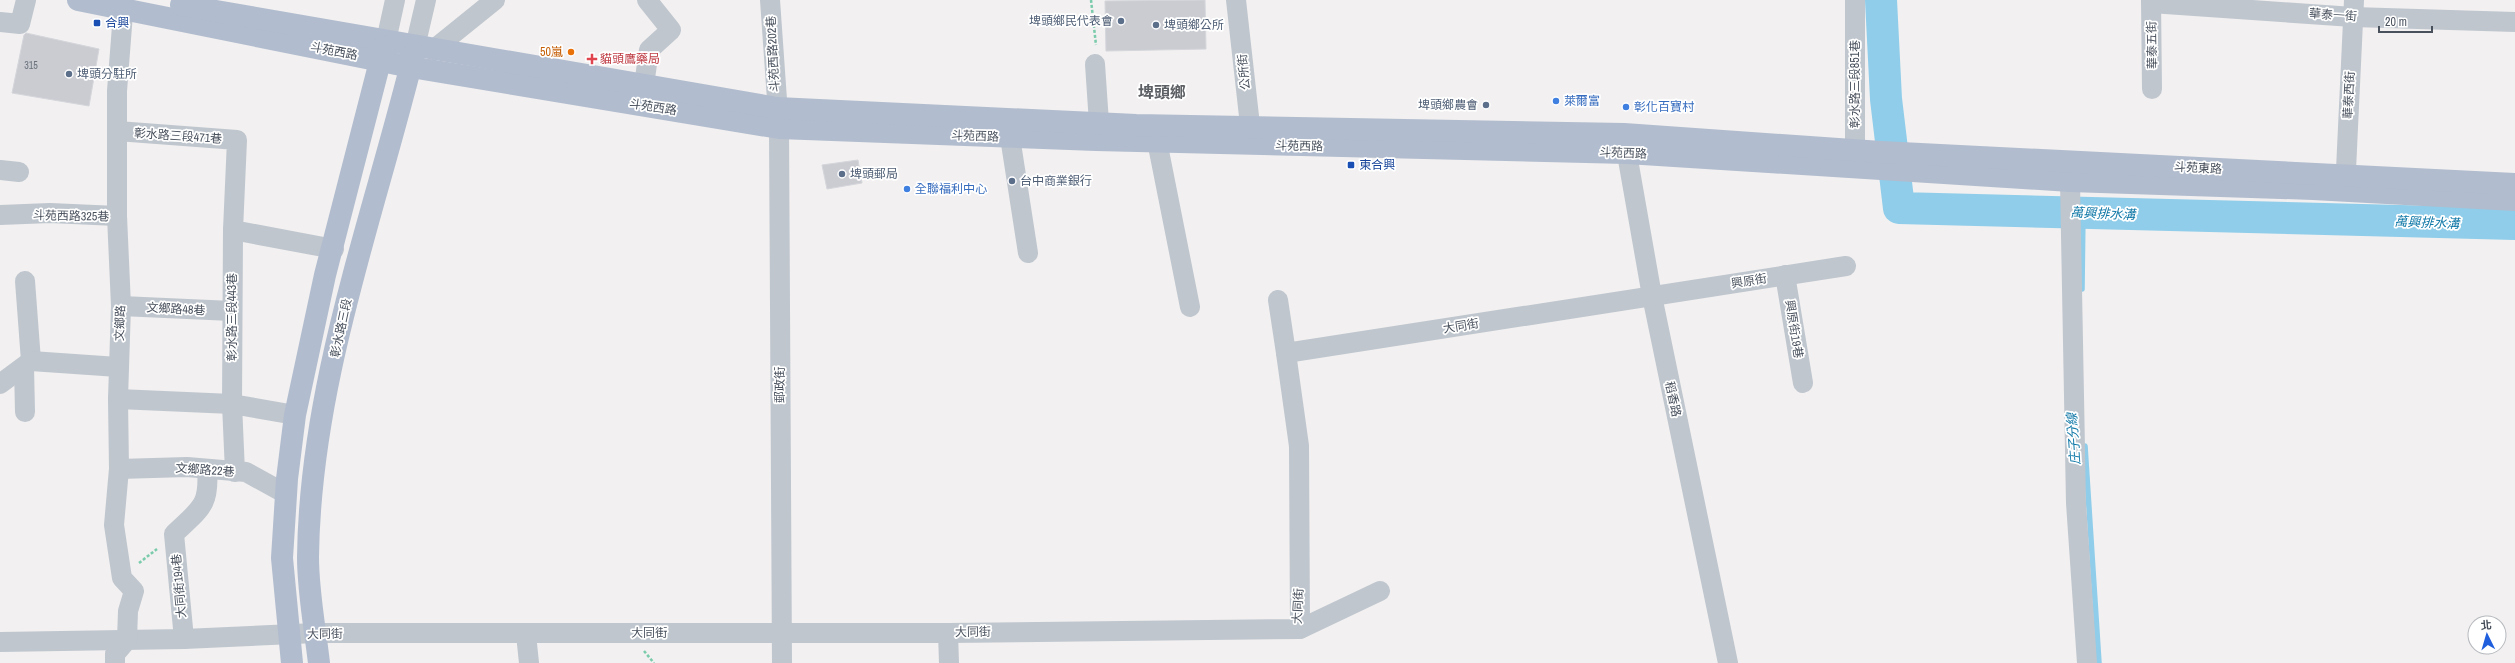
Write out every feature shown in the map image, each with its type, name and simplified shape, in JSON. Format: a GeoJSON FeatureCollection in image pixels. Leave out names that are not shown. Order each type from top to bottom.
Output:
{"type":"FeatureCollection","features":[{"type":"Feature","properties":{"kind":"main road","name":"斗苑西路"},"geometry":{"type":"LineString","coordinates":[[78,0],[123,4],[383,51],[644,85],[778,118],[1098,132],[1625,144],[1882,160]]}},
{"type":"Feature","properties":{"kind":"main road","name":"斗苑西路"},"geometry":{"type":"LineString","coordinates":[[153,0],[383,51]]}},
{"type":"Feature","properties":{"kind":"main road"},"geometry":{"type":"LineString","coordinates":[[292,663],[282,558],[286,494],[295,415],[316,318],[383,51]]}},
{"type":"Feature","properties":{"kind":"main road","name":"斗苑西路"},"geometry":{"type":"LineString","coordinates":[[420,55],[778,118],[1010,137],[1098,132],[1158,141],[1251,135]]}},
{"type":"Feature","properties":{"kind":"main road","name":"彰水路三段"},"geometry":{"type":"LineString","coordinates":[[319,663],[308,558],[313,482],[322,420],[353,274],[420,55]]}},
{"type":"Feature","properties":{"kind":"main road","name":"斗苑東路"},"geometry":{"type":"LineString","coordinates":[[1882,160],[2345,183],[2515,200]]}},
{"type":"Feature","properties":{"kind":"main road","name":"斗苑東路"},"geometry":{"type":"LineString","coordinates":[[1882,160],[2070,181],[2515,184]]}},
{"type":"Feature","properties":{"kind":"main road"},"geometry":{"type":"LineString","coordinates":[[316,318],[342,322]]}},
{"type":"Feature","properties":{"kind":"street"},"geometry":{"type":"LineString","coordinates":[[0,22],[20,24],[26,0]]}},
{"type":"Feature","properties":{"kind":"street"},"geometry":{"type":"LineString","coordinates":[[383,51],[395,0]]}},
{"type":"Feature","properties":{"kind":"street","name":"彰水路三段"},"geometry":{"type":"LineString","coordinates":[[420,55],[426,0]]}},
{"type":"Feature","properties":{"kind":"street"},"geometry":{"type":"LineString","coordinates":[[420,55],[496,0]]}},
{"type":"Feature","properties":{"kind":"street"},"geometry":{"type":"LineString","coordinates":[[644,85],[649,50],[671,30],[647,0]]}},
{"type":"Feature","properties":{"kind":"street","name":"斗苑西路202巷"},"geometry":{"type":"LineString","coordinates":[[770,0],[778,118]]}},
{"type":"Feature","properties":{"kind":"street","name":"公所街"},"geometry":{"type":"LineString","coordinates":[[1236,0],[1251,135]]}},
{"type":"Feature","properties":{"kind":"street","name":"彰水路三段851巷"},"geometry":{"type":"LineString","coordinates":[[1854,158],[1855,0]]}},
{"type":"Feature","properties":{"kind":"street","name":"華泰一街"},"geometry":{"type":"LineString","coordinates":[[2151,2],[2354,8],[2515,22]]}},
{"type":"Feature","properties":{"kind":"street","name":"華泰五街"},"geometry":{"type":"LineString","coordinates":[[2151,2],[2152,89]]}},
{"type":"Feature","properties":{"kind":"street","name":"文鄉路"},"geometry":{"type":"LineString","coordinates":[[123,4],[117,131],[117,216],[121,306],[118,367],[119,469],[114,525],[122,578],[134,591],[128,611],[127,640]]}},
{"type":"Feature","properties":{"kind":"street","name":"華泰西街"},"geometry":{"type":"LineString","coordinates":[[2345,183],[2354,8]]}},
{"type":"Feature","properties":{"kind":"street"},"geometry":{"type":"LineString","coordinates":[[1095,64],[1098,132]]}},
{"type":"Feature","properties":{"kind":"street","name":"郵政街"},"geometry":{"type":"LineString","coordinates":[[778,118],[782,663]]}},
{"type":"Feature","properties":{"kind":"street","name":"彰水路三段471巷"},"geometry":{"type":"LineString","coordinates":[[117,131],[237,140],[232,230]]}},
{"type":"Feature","properties":{"kind":"street"},"geometry":{"type":"LineString","coordinates":[[1010,137],[1028,254]]}},
{"type":"Feature","properties":{"kind":"street"},"geometry":{"type":"LineString","coordinates":[[1158,141],[1190,307]]}},
{"type":"Feature","properties":{"kind":"street","name":"稻香路"},"geometry":{"type":"LineString","coordinates":[[1625,144],[1652,296],[1728,663]]}},
{"type":"Feature","properties":{"kind":"street"},"geometry":{"type":"LineString","coordinates":[[2070,181],[2076,503],[2087,663]]}},
{"type":"Feature","properties":{"kind":"street","name":"斗苑西路325巷"},"geometry":{"type":"LineString","coordinates":[[0,215],[50,213],[117,216]]}},
{"type":"Feature","properties":{"kind":"street"},"geometry":{"type":"LineString","coordinates":[[232,230],[334,249]]}},
{"type":"Feature","properties":{"kind":"street","name":"彰水路三段443巷"},"geometry":{"type":"LineString","coordinates":[[232,230],[232,404],[235,472]]}},
{"type":"Feature","properties":{"kind":"street","name":"興原街"},"geometry":{"type":"LineString","coordinates":[[1652,296],[1846,266]]}},
{"type":"Feature","properties":{"kind":"street","name":"興原街19巷"},"geometry":{"type":"LineString","coordinates":[[1785,275],[1803,383]]}},
{"type":"Feature","properties":{"kind":"street"},"geometry":{"type":"LineString","coordinates":[[24,281],[27,364],[25,412]]}},
{"type":"Feature","properties":{"kind":"street","name":"大同街"},"geometry":{"type":"LineString","coordinates":[[0,642],[184,639],[316,633],[948,633],[1300,629],[1299,446],[1286,353],[1652,296]]}},
{"type":"Feature","properties":{"kind":"street"},"geometry":{"type":"LineString","coordinates":[[1278,300],[1286,353]]}},
{"type":"Feature","properties":{"kind":"street","name":"文鄉路48巷"},"geometry":{"type":"LineString","coordinates":[[121,306],[232,311]]}},
{"type":"Feature","properties":{"kind":"street"},"geometry":{"type":"LineString","coordinates":[[0,384],[27,364],[118,367]]}},
{"type":"Feature","properties":{"kind":"street"},"geometry":{"type":"LineString","coordinates":[[118,399],[232,404],[295,415]]}},
{"type":"Feature","properties":{"kind":"street","name":"文鄉路22巷"},"geometry":{"type":"LineString","coordinates":[[119,469],[187,467],[246,472],[286,494]]}},
{"type":"Feature","properties":{"kind":"street"},"geometry":{"type":"LineString","coordinates":[[174,534],[203,505],[209,490],[207,469]]}},
{"type":"Feature","properties":{"kind":"street","name":"大同街194巷"},"geometry":{"type":"LineString","coordinates":[[174,534],[184,639]]}},
{"type":"Feature","properties":{"kind":"street"},"geometry":{"type":"LineString","coordinates":[[1300,629],[1380,591]]}},
{"type":"Feature","properties":{"kind":"street"},"geometry":{"type":"LineString","coordinates":[[948,633],[949,663]]}},
{"type":"Feature","properties":{"kind":"street"},"geometry":{"type":"LineString","coordinates":[[526,634],[529,663]]}},
{"type":"Feature","properties":{"kind":"street"},"geometry":{"type":"LineString","coordinates":[[115,663],[115,654],[127,640]]}},
{"type":"Feature","properties":{"kind":"path"},"geometry":{"type":"LineString","coordinates":[[1092,0],[1095,64]]}},
{"type":"Feature","properties":{"kind":"path"},"geometry":{"type":"LineString","coordinates":[[122,578],[174,534]]}},
{"type":"Feature","properties":{"kind":"building","name":"埤頭鄉公所"},"geometry":{"type":"Polygon","coordinates":[[[1205,0],[1206,49],[1106,51],[1105,1],[1205,0]]]}},
{"type":"Feature","properties":{"kind":"building","name":"埤頭分駐所"},"geometry":{"type":"Polygon","coordinates":[[[26,33],[99,49],[89,106],[12,93],[24,35],[26,33]]]}},
{"type":"Feature","properties":{"kind":"building","name":"埤頭郵局"},"geometry":{"type":"Polygon","coordinates":[[[858,160],[862,183],[827,189],[822,165],[858,160]]]}},
{"type":"Feature","properties":{"kind":"waterway","name":"萬興排水溝"},"geometry":{"type":"LineString","coordinates":[[1881,0],[1886,99],[1899,208],[2515,224]]}},
{"type":"Feature","properties":{"kind":"waterway","name":"庄子分線"},"geometry":{"type":"LineString","coordinates":[[2082,289],[2083,213]]}},
{"type":"Feature","properties":{"kind":"waterway","name":"庄子分線"},"geometry":{"type":"LineString","coordinates":[[2085,446],[2099,663]]}},
{"type":"Feature","properties":{"kind":"place","name":"埤頭鄉民代表會"},"geometry":{"type":"Point","coordinates":[1121,21]}},
{"type":"Feature","properties":{"kind":"place","name":"合興"},"geometry":{"type":"Point","coordinates":[97,23]}},
{"type":"Feature","properties":{"kind":"place","name":"埤頭鄉公所"},"geometry":{"type":"Point","coordinates":[1156,25]}},
{"type":"Feature","properties":{"kind":"place","name":"50嵐"},"geometry":{"type":"Point","coordinates":[571,52]}},
{"type":"Feature","properties":{"kind":"place","name":"貓頭鷹藥局"},"geometry":{"type":"Point","coordinates":[592,59]}},
{"type":"Feature","properties":{"kind":"place","name":"埤頭分駐所"},"geometry":{"type":"Point","coordinates":[69,74]}},
{"type":"Feature","properties":{"kind":"place","name":"萊爾富"},"geometry":{"type":"Point","coordinates":[1556,101]}},
{"type":"Feature","properties":{"kind":"place","name":"埤頭鄉農會"},"geometry":{"type":"Point","coordinates":[1486,105]}},
{"type":"Feature","properties":{"kind":"place","name":"彰化百寶村"},"geometry":{"type":"Point","coordinates":[1626,107]}},
{"type":"Feature","properties":{"kind":"place","name":"東合興"},"geometry":{"type":"Point","coordinates":[1351,165]}},
{"type":"Feature","properties":{"kind":"place","name":"埤頭郵局"},"geometry":{"type":"Point","coordinates":[842,174]}},
{"type":"Feature","properties":{"kind":"place","name":"台中商業銀行"},"geometry":{"type":"Point","coordinates":[1012,181]}},
{"type":"Feature","properties":{"kind":"place","name":"全聯福利中心"},"geometry":{"type":"Point","coordinates":[907,189]}},
{"type":"Feature","properties":{"kind":"district","name":"埤頭鄉"},"geometry":{"type":"Point","coordinates":[1162,92]}}]}
